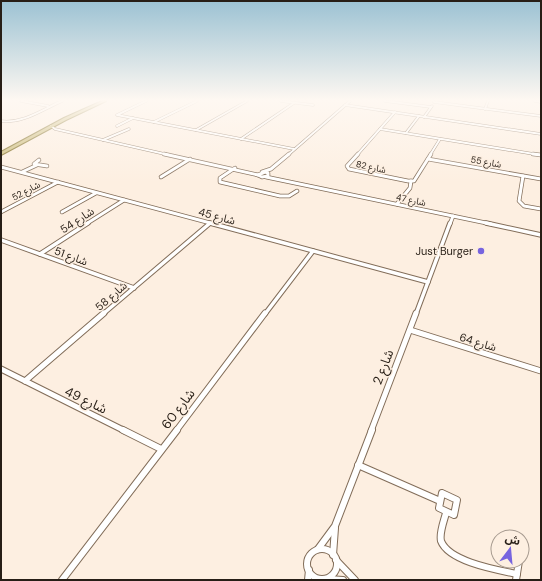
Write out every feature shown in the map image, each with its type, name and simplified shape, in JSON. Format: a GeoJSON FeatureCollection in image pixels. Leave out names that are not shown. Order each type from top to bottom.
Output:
{"type":"FeatureCollection","features":[{"type":"Feature","properties":{"kind":"main road"},"geometry":{"type":"LineString","coordinates":[[1,153],[43,128]]}},
{"type":"Feature","properties":{"kind":"main road"},"geometry":{"type":"LineString","coordinates":[[1,153],[48,128]]}},
{"type":"Feature","properties":{"kind":"street"},"geometry":{"type":"LineString","coordinates":[[186,128],[294,149]]}},
{"type":"Feature","properties":{"kind":"street"},"geometry":{"type":"LineString","coordinates":[[241,139],[257,128]]}},
{"type":"Feature","properties":{"kind":"street"},"geometry":{"type":"LineString","coordinates":[[268,175],[271,169],[318,128]]}},
{"type":"Feature","properties":{"kind":"street"},"geometry":{"type":"LineString","coordinates":[[406,133],[410,128]]}},
{"type":"Feature","properties":{"kind":"street"},"geometry":{"type":"LineString","coordinates":[[500,128],[541,134]]}},
{"type":"Feature","properties":{"kind":"street"},"geometry":{"type":"LineString","coordinates":[[104,140],[129,129]]}},
{"type":"Feature","properties":{"kind":"street"},"geometry":{"type":"LineString","coordinates":[[380,129],[541,155]]}},
{"type":"Feature","properties":{"kind":"street","name":"شارع 82"},"geometry":{"type":"LineString","coordinates":[[380,129],[348,168],[351,170],[411,181]]}},
{"type":"Feature","properties":{"kind":"street"},"geometry":{"type":"LineString","coordinates":[[43,131],[57,130],[234,168],[258,175],[268,175]]}},
{"type":"Feature","properties":{"kind":"street"},"geometry":{"type":"LineString","coordinates":[[397,204],[410,188],[411,181],[416,180],[440,139]]}},
{"type":"Feature","properties":{"kind":"street"},"geometry":{"type":"LineString","coordinates":[[161,177],[191,159]]}},
{"type":"Feature","properties":{"kind":"street","name":"شارع 55"},"geometry":{"type":"LineString","coordinates":[[428,159],[541,179]]}},
{"type":"Feature","properties":{"kind":"street"},"geometry":{"type":"LineString","coordinates":[[39,160],[33,163],[47,166]]}},
{"type":"Feature","properties":{"kind":"street"},"geometry":{"type":"LineString","coordinates":[[22,172],[38,165]]}},
{"type":"Feature","properties":{"kind":"street","name":"شارع 45"},"geometry":{"type":"LineString","coordinates":[[1,167],[428,282]]}},
{"type":"Feature","properties":{"kind":"street"},"geometry":{"type":"LineString","coordinates":[[234,168],[219,181],[268,194],[287,197],[293,196],[304,184]]}},
{"type":"Feature","properties":{"kind":"street"},"geometry":{"type":"LineString","coordinates":[[249,172],[262,172],[271,169]]}},
{"type":"Feature","properties":{"kind":"street"},"geometry":{"type":"LineString","coordinates":[[258,175],[262,172]]}},
{"type":"Feature","properties":{"kind":"street"},"geometry":{"type":"LineString","coordinates":[[262,172],[268,175]]}},
{"type":"Feature","properties":{"kind":"street","name":"شارع 47"},"geometry":{"type":"LineString","coordinates":[[268,175],[541,235]]}},
{"type":"Feature","properties":{"kind":"street"},"geometry":{"type":"LineString","coordinates":[[523,176],[520,203],[527,207],[541,210]]}},
{"type":"Feature","properties":{"kind":"street","name":"شارع 52"},"geometry":{"type":"LineString","coordinates":[[1,212],[58,182]]}},
{"type":"Feature","properties":{"kind":"street"},"geometry":{"type":"LineString","coordinates":[[62,212],[96,192]]}},
{"type":"Feature","properties":{"kind":"street","name":"شارع 54"},"geometry":{"type":"LineString","coordinates":[[40,254],[124,200]]}},
{"type":"Feature","properties":{"kind":"street","name":"شارع 2"},"geometry":{"type":"LineString","coordinates":[[318,549],[335,526],[453,216]]}},
{"type":"Feature","properties":{"kind":"street","name":"شارع 58"},"geometry":{"type":"LineString","coordinates":[[25,382],[209,224]]}},
{"type":"Feature","properties":{"kind":"street","name":"شارع 51"},"geometry":{"type":"LineString","coordinates":[[1,240],[134,288]]}},
{"type":"Feature","properties":{"kind":"street","name":"شارع 60"},"geometry":{"type":"LineString","coordinates":[[62,580],[313,251]]}},
{"type":"Feature","properties":{"kind":"street","name":"شارع 64"},"geometry":{"type":"LineString","coordinates":[[410,330],[541,371]]}},
{"type":"Feature","properties":{"kind":"street","name":"شارع 49"},"geometry":{"type":"LineString","coordinates":[[1,369],[161,449]]}},
{"type":"Feature","properties":{"kind":"street"},"geometry":{"type":"LineString","coordinates":[[358,465],[440,500]]}},
{"type":"Feature","properties":{"kind":"street"},"geometry":{"type":"LineString","coordinates":[[444,493],[458,500],[456,513],[452,515],[446,513],[439,508],[441,494],[444,493]]}},
{"type":"Feature","properties":{"kind":"street"},"geometry":{"type":"LineString","coordinates":[[446,513],[441,538],[447,550],[474,563],[516,577]]}},
{"type":"Feature","properties":{"kind":"street","name":"شارع 2"},"geometry":{"type":"LineString","coordinates":[[334,557],[335,526]]}},
{"type":"Feature","properties":{"kind":"street"},"geometry":{"type":"LineString","coordinates":[[308,580],[308,557],[318,549],[326,550],[356,580]]}},
{"type":"Feature","properties":{"kind":"street"},"geometry":{"type":"LineString","coordinates":[[326,580],[335,571],[334,557]]}},
{"type":"Feature","properties":{"kind":"street"},"geometry":{"type":"LineString","coordinates":[[309,570],[317,579],[344,580]]}},
{"type":"Feature","properties":{"kind":"place","name":"Just Burger"},"geometry":{"type":"Point","coordinates":[481,251]}}]}
